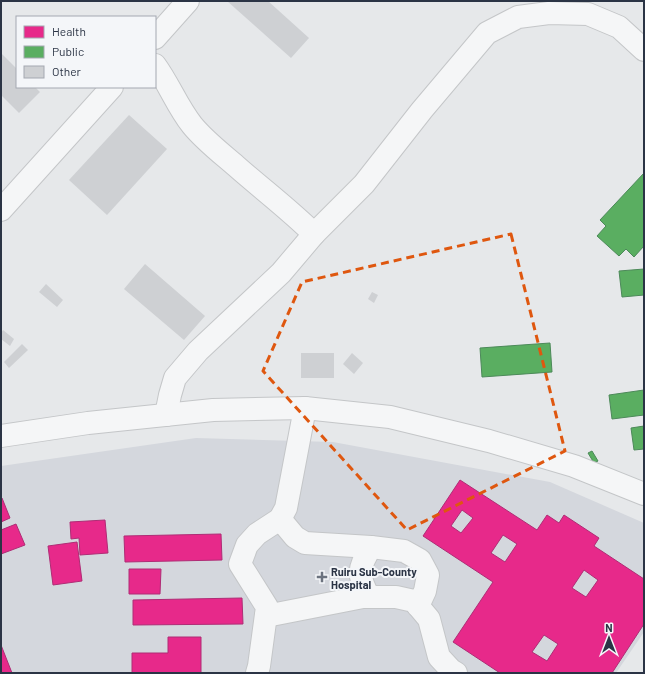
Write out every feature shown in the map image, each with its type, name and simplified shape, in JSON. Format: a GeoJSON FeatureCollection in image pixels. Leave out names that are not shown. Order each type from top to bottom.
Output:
{"type":"FeatureCollection","features":[{"type":"Feature","properties":{"kind":"street"},"geometry":{"type":"LineString","coordinates":[[156,37],[188,1]]}},
{"type":"Feature","properties":{"kind":"street"},"geometry":{"type":"LineString","coordinates":[[166,415],[175,378],[198,351],[281,272],[314,234],[364,184],[422,110],[486,33],[518,17],[549,12],[588,14],[619,27],[644,50]]}},
{"type":"Feature","properties":{"kind":"street"},"geometry":{"type":"LineString","coordinates":[[156,66],[177,104],[192,125],[219,152],[314,234]]}},
{"type":"Feature","properties":{"kind":"street"},"geometry":{"type":"LineString","coordinates":[[1,210],[111,88]]}},
{"type":"Feature","properties":{"kind":"street"},"geometry":{"type":"LineString","coordinates":[[257,673],[267,607],[240,564],[247,545],[257,534],[280,519],[286,508],[305,408]]}},
{"type":"Feature","properties":{"kind":"street"},"geometry":{"type":"LineString","coordinates":[[1,436],[88,423],[213,410],[305,408],[390,417],[489,441],[574,466],[644,494]]}},
{"type":"Feature","properties":{"kind":"street"},"geometry":{"type":"LineString","coordinates":[[280,519],[295,537],[305,543],[371,547],[404,552],[420,560],[428,575],[425,591],[418,606]]}},
{"type":"Feature","properties":{"kind":"street"},"geometry":{"type":"LineString","coordinates":[[369,597],[361,582],[360,569],[365,556],[371,547]]}},
{"type":"Feature","properties":{"kind":"street"},"geometry":{"type":"LineString","coordinates":[[266,616],[363,597],[396,597],[414,601],[429,619],[439,657],[451,670],[456,673]]}},
{"type":"Feature","properties":{"kind":"highlighted area"},"geometry":{"type":"Polygon","coordinates":[[[511,234],[565,451],[407,530],[263,371],[302,282],[511,234]]]}},
{"type":"Feature","properties":{"kind":"shaded area","name":"Ruiru Sub-County Hospital"},"geometry":{"type":"Polygon","coordinates":[[[196,438],[333,442],[550,482],[644,523],[644,632],[616,673],[1,673],[1,466],[196,438]]]}},
{"type":"Feature","properties":{"kind":"building: Health"},"geometry":{"type":"Polygon","coordinates":[[[460,480],[537,530],[547,515],[559,523],[564,515],[599,538],[594,546],[644,579],[644,624],[612,673],[500,673],[453,642],[493,582],[423,536],[460,480]],[[462,510],[451,526],[461,533],[473,518],[462,510]],[[503,535],[491,553],[505,562],[517,544],[503,535]],[[584,570],[572,588],[586,597],[598,580],[584,570]],[[544,635],[532,652],[547,661],[558,644],[544,635]]]}},
{"type":"Feature","properties":{"kind":"building: Health"},"geometry":{"type":"Polygon","coordinates":[[[2,498],[10,518],[1,522],[1,499],[2,498]]]}},
{"type":"Feature","properties":{"kind":"building: Health"},"geometry":{"type":"Polygon","coordinates":[[[105,520],[108,553],[80,555],[79,538],[71,539],[70,522],[105,520]]]}},
{"type":"Feature","properties":{"kind":"building: Health"},"geometry":{"type":"Polygon","coordinates":[[[16,524],[25,545],[1,554],[1,530],[16,524]]]}},
{"type":"Feature","properties":{"kind":"building: Health"},"geometry":{"type":"Polygon","coordinates":[[[221,534],[222,560],[125,562],[124,536],[221,534]]]}},
{"type":"Feature","properties":{"kind":"building: Health"},"geometry":{"type":"Polygon","coordinates":[[[77,542],[82,581],[53,585],[48,546],[77,542]]]}},
{"type":"Feature","properties":{"kind":"building: Health"},"geometry":{"type":"Polygon","coordinates":[[[129,569],[161,569],[160,594],[129,594],[129,569]]]}},
{"type":"Feature","properties":{"kind":"building: Health"},"geometry":{"type":"Polygon","coordinates":[[[242,598],[243,624],[133,625],[133,600],[242,598]]]}},
{"type":"Feature","properties":{"kind":"building: Health"},"geometry":{"type":"Polygon","coordinates":[[[168,637],[201,637],[201,673],[132,673],[132,653],[168,653],[168,637]]]}},
{"type":"Feature","properties":{"kind":"building: Health"},"geometry":{"type":"Polygon","coordinates":[[[1,645],[12,673],[1,673],[1,645]]]}},
{"type":"Feature","properties":{"kind":"building: Public"},"geometry":{"type":"Polygon","coordinates":[[[644,173],[644,246],[634,257],[626,249],[619,256],[597,236],[606,226],[600,220],[644,173]]]}},
{"type":"Feature","properties":{"kind":"building: Public"},"geometry":{"type":"Polygon","coordinates":[[[644,269],[644,295],[622,297],[619,271],[644,269]]]}},
{"type":"Feature","properties":{"kind":"building: Public"},"geometry":{"type":"Polygon","coordinates":[[[550,343],[552,372],[482,377],[480,348],[550,343]]]}},
{"type":"Feature","properties":{"kind":"building: Public"},"geometry":{"type":"Polygon","coordinates":[[[644,390],[644,415],[612,419],[609,395],[644,390]]]}},
{"type":"Feature","properties":{"kind":"building: Public"},"geometry":{"type":"Polygon","coordinates":[[[644,426],[644,449],[634,450],[631,428],[644,426]]]}},
{"type":"Feature","properties":{"kind":"building: Public"},"geometry":{"type":"Polygon","coordinates":[[[592,451],[598,461],[594,463],[588,453],[592,451]]]}},
{"type":"Feature","properties":{"kind":"building: Other"},"geometry":{"type":"Polygon","coordinates":[[[227,1],[268,1],[309,38],[291,58],[227,1]]]}},
{"type":"Feature","properties":{"kind":"building: Other"},"geometry":{"type":"Polygon","coordinates":[[[1,53],[16,68],[16,88],[36,88],[40,92],[19,113],[1,95],[1,53]]]}},
{"type":"Feature","properties":{"kind":"building: Other"},"geometry":{"type":"Polygon","coordinates":[[[129,115],[167,149],[107,215],[69,180],[129,115]]]}},
{"type":"Feature","properties":{"kind":"building: Other"},"geometry":{"type":"Polygon","coordinates":[[[145,264],[205,316],[184,340],[124,289],[145,264]]]}},
{"type":"Feature","properties":{"kind":"building: Other"},"geometry":{"type":"Polygon","coordinates":[[[46,284],[63,300],[57,307],[39,292],[46,284]]]}},
{"type":"Feature","properties":{"kind":"building: Other"},"geometry":{"type":"Polygon","coordinates":[[[372,292],[378,295],[374,303],[368,299],[372,292]]]}},
{"type":"Feature","properties":{"kind":"building: Other"},"geometry":{"type":"Polygon","coordinates":[[[3,330],[14,339],[10,346],[1,339],[1,333],[3,330]]]}},
{"type":"Feature","properties":{"kind":"building: Other"},"geometry":{"type":"Polygon","coordinates":[[[22,344],[28,350],[9,368],[4,362],[22,344]]]}},
{"type":"Feature","properties":{"kind":"building: Other"},"geometry":{"type":"Polygon","coordinates":[[[301,353],[334,353],[334,378],[301,378],[301,353]]]}},
{"type":"Feature","properties":{"kind":"building: Other"},"geometry":{"type":"Polygon","coordinates":[[[352,353],[363,363],[354,374],[343,364],[352,353]]]}},
{"type":"Feature","properties":{"kind":"place","name":"Ruiru Sub-County Hospital"},"geometry":{"type":"Point","coordinates":[322,577]}}]}
